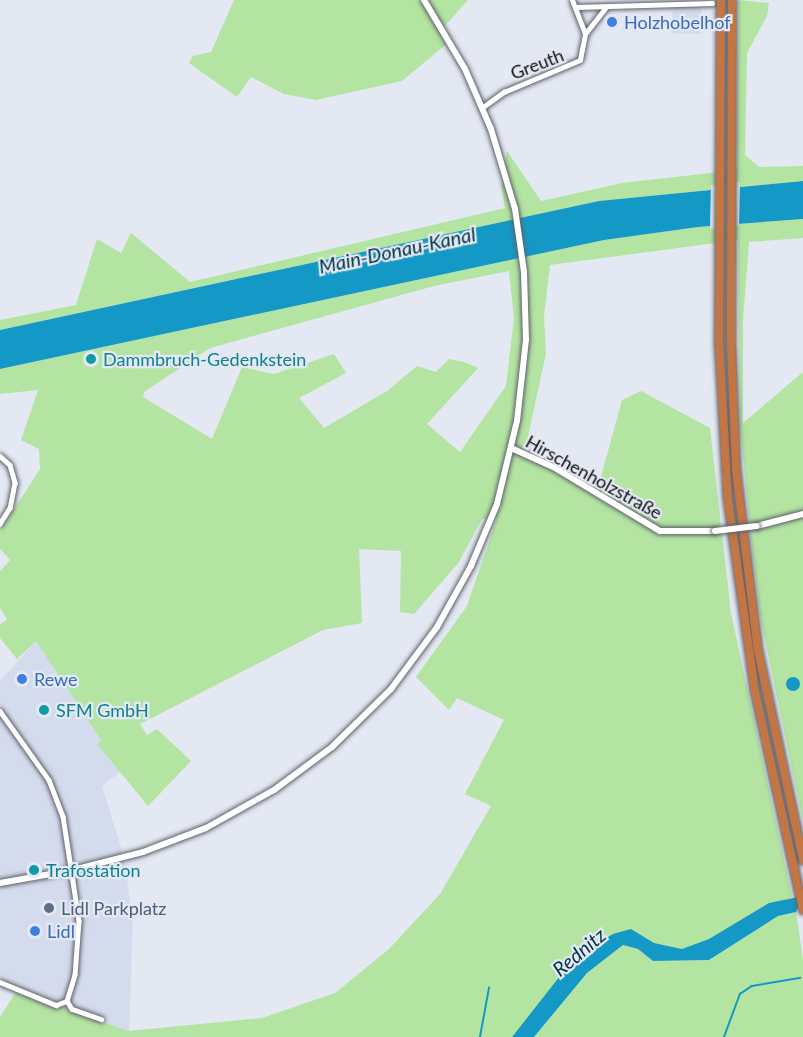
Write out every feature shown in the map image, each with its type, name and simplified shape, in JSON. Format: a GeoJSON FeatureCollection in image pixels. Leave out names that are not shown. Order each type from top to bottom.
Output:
{"type":"FeatureCollection","features":[{"type":"Feature","properties":{"kind":"highway"},"geometry":{"type":"LineString","coordinates":[[732,2],[732,386],[741,520],[766,691],[803,860]]}},
{"type":"Feature","properties":{"kind":"highway"},"geometry":{"type":"LineString","coordinates":[[718,3],[718,237],[722,420],[732,541],[755,691],[803,910]]}},
{"type":"Feature","properties":{"kind":"main road"},"geometry":{"type":"LineString","coordinates":[[0,883],[73,870],[143,852],[223,820],[293,778],[360,722],[420,652],[459,590],[488,527],[512,448],[524,366],[524,272],[514,204],[483,107],[457,54],[424,0]]}},
{"type":"Feature","properties":{"kind":"main road","name":"Hirschenholzstraße"},"geometry":{"type":"LineString","coordinates":[[512,448],[555,468],[660,531],[715,531],[757,525],[803,514]]}},
{"type":"Feature","properties":{"kind":"street"},"geometry":{"type":"LineString","coordinates":[[572,0],[585,34]]}},
{"type":"Feature","properties":{"kind":"street"},"geometry":{"type":"LineString","coordinates":[[576,7],[718,3]]}},
{"type":"Feature","properties":{"kind":"street","name":"Greuth"},"geometry":{"type":"LineString","coordinates":[[483,107],[504,92],[580,60],[585,34],[606,6]]}},
{"type":"Feature","properties":{"kind":"street"},"geometry":{"type":"LineString","coordinates":[[0,456],[10,465],[15,483],[10,508],[0,524]]}},
{"type":"Feature","properties":{"kind":"street"},"geometry":{"type":"LineString","coordinates":[[0,711],[49,780],[63,816],[79,921],[75,975],[67,1001],[72,1009],[101,1019]]}},
{"type":"Feature","properties":{"kind":"street"},"geometry":{"type":"LineString","coordinates":[[0,982],[56,1005],[67,1001]]}},
{"type":"Feature","properties":{"kind":"shaded area"},"geometry":{"type":"Polygon","coordinates":[[[673,2],[702,3],[701,34],[672,33],[673,2]]]}},
{"type":"Feature","properties":{"kind":"shaded area"},"geometry":{"type":"Polygon","coordinates":[[[36,641],[101,740],[97,744],[120,772],[102,786],[123,854],[133,919],[129,1031],[16,992],[17,987],[0,978],[0,681],[36,641]]]}},
{"type":"Feature","properties":{"kind":"green space"},"geometry":{"type":"Polygon","coordinates":[[[234,0],[468,0],[443,28],[450,41],[402,81],[316,100],[284,94],[251,77],[237,97],[189,63],[193,56],[211,52],[234,0]]]}},
{"type":"Feature","properties":{"kind":"green space"},"geometry":{"type":"Polygon","coordinates":[[[738,0],[769,3],[767,16],[747,53],[745,155],[759,167],[803,166],[803,181],[599,201],[0,330],[0,320],[76,305],[97,239],[121,253],[131,233],[190,282],[505,208],[501,186],[507,151],[541,201],[622,183],[737,170],[738,0]]]}},
{"type":"Feature","properties":{"kind":"green space"},"geometry":{"type":"Polygon","coordinates":[[[803,219],[803,238],[749,242],[743,319],[743,423],[803,372],[803,821],[761,621],[750,529],[740,424],[738,240],[550,265],[544,316],[546,354],[524,454],[596,495],[622,400],[641,391],[710,428],[731,613],[792,897],[709,940],[682,949],[654,943],[631,929],[536,1007],[512,1037],[0,1037],[0,1017],[16,992],[129,1031],[262,1018],[335,993],[389,949],[440,894],[491,806],[465,794],[504,720],[457,698],[449,710],[416,677],[467,606],[497,518],[482,519],[459,562],[414,614],[400,612],[401,551],[359,549],[362,623],[323,630],[140,724],[147,735],[157,729],[191,761],[148,806],[97,744],[101,740],[36,641],[17,659],[0,638],[0,625],[7,619],[0,608],[0,571],[10,560],[0,549],[0,531],[40,469],[39,449],[21,440],[38,390],[0,394],[0,369],[604,240],[698,227],[803,219]],[[509,271],[434,286],[210,348],[144,392],[143,397],[212,439],[242,367],[274,374],[334,354],[346,373],[299,398],[324,428],[387,391],[417,366],[436,372],[449,359],[478,368],[427,424],[460,452],[506,386],[514,318],[509,271]]]}},
{"type":"Feature","properties":{"kind":"green space"},"geometry":{"type":"Polygon","coordinates":[[[796,912],[803,960],[803,1037],[534,1037],[587,973],[623,945],[638,949],[653,961],[709,960],[778,916],[796,912]]]}},
{"type":"Feature","properties":{"kind":"water","name":"Main-Donau-Kanal"},"geometry":{"type":"Polygon","coordinates":[[[803,181],[803,219],[698,227],[604,240],[0,369],[0,330],[599,201],[803,181]]]}},
{"type":"Feature","properties":{"kind":"water"},"geometry":{"type":"Polygon","coordinates":[[[790,677],[796,677],[800,684],[796,691],[790,691],[786,687],[786,681],[790,677]]]}},
{"type":"Feature","properties":{"kind":"water"},"geometry":{"type":"Polygon","coordinates":[[[803,896],[796,912],[778,916],[709,960],[653,961],[638,949],[623,945],[587,973],[534,1037],[512,1037],[560,976],[591,947],[613,934],[631,929],[654,943],[682,949],[709,939],[769,903],[803,896]]]}},
{"type":"Feature","properties":{"kind":"pier"},"geometry":{"type":"Polygon","coordinates":[[[740,182],[739,226],[710,229],[711,185],[740,182]]]}},
{"type":"Feature","properties":{"kind":"waterway"},"geometry":{"type":"LineString","coordinates":[[724,1037],[740,994],[752,986],[800,978]]}},
{"type":"Feature","properties":{"kind":"waterway"},"geometry":{"type":"LineString","coordinates":[[480,1037],[489,988]]}},
{"type":"Feature","properties":{"kind":"place","name":"Holzhobelhof"},"geometry":{"type":"Point","coordinates":[612,22]}},
{"type":"Feature","properties":{"kind":"place","name":"Dammbruch-Gedenkstein"},"geometry":{"type":"Point","coordinates":[91,359]}},
{"type":"Feature","properties":{"kind":"place","name":"Rewe"},"geometry":{"type":"Point","coordinates":[22,679]}},
{"type":"Feature","properties":{"kind":"place","name":"SFM GmbH"},"geometry":{"type":"Point","coordinates":[44,710]}},
{"type":"Feature","properties":{"kind":"place","name":"Trafostation"},"geometry":{"type":"Point","coordinates":[34,870]}},
{"type":"Feature","properties":{"kind":"place","name":"Lidl Parkplatz"},"geometry":{"type":"Point","coordinates":[49,908]}},
{"type":"Feature","properties":{"kind":"place","name":"Lidl"},"geometry":{"type":"Point","coordinates":[35,931]}},
{"type":"Feature","properties":{"kind":"water label","name":"Rednitz"},"geometry":{"type":"Point","coordinates":[579,952]}}]}
